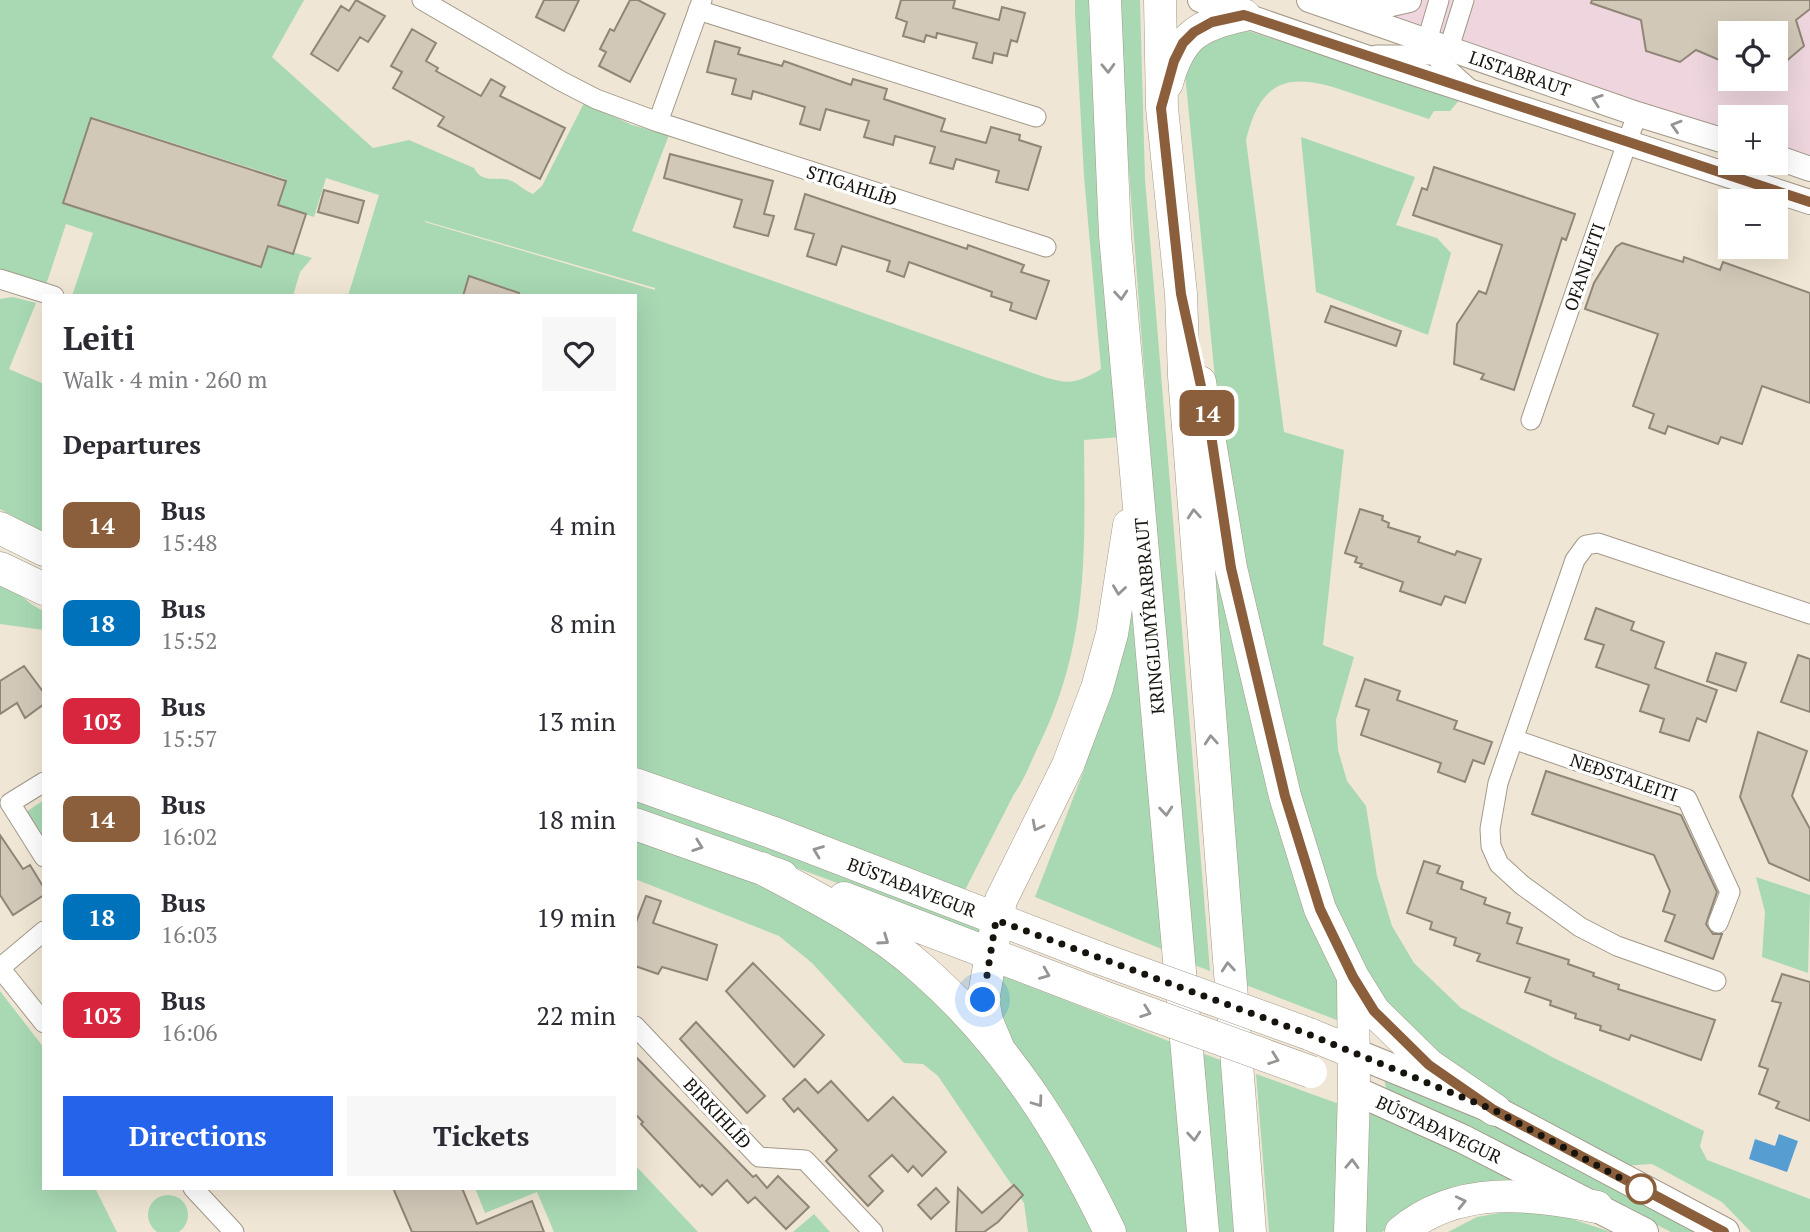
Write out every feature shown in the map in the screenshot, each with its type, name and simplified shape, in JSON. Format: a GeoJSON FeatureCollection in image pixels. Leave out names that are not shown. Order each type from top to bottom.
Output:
{"type":"FeatureCollection","features":[{"type":"Feature","properties":{"kind":"main road","name":"KRINGLUMÝRARBRAUT"},"geometry":{"type":"LineString","coordinates":[[1105,0],[1115,235],[1203,1232]]}},
{"type":"Feature","properties":{"kind":"main road"},"geometry":{"type":"LineString","coordinates":[[1160,0],[1161,108],[1181,294],[1184,376],[1250,1232]]}},
{"type":"Feature","properties":{"kind":"main road"},"geometry":{"type":"LineString","coordinates":[[1161,108],[1174,61],[1183,43],[1194,32],[1212,22],[1244,15]]}},
{"type":"Feature","properties":{"kind":"main road"},"geometry":{"type":"LineString","coordinates":[[1181,294],[1210,428],[1231,568],[1285,796],[1320,909],[1353,977],[1374,1011],[1412,1051],[1494,1110]]}},
{"type":"Feature","properties":{"kind":"main road"},"geometry":{"type":"LineString","coordinates":[[998,1047],[986,1021],[983,1000],[996,920],[1008,882],[1068,765],[1097,688],[1112,634],[1136,474]]}},
{"type":"Feature","properties":{"kind":"main road"},"geometry":{"type":"LineString","coordinates":[[0,528],[42,549]]}},
{"type":"Feature","properties":{"kind":"main road"},"geometry":{"type":"LineString","coordinates":[[2,569],[42,588]]}},
{"type":"Feature","properties":{"kind":"main road","name":"BÚSTAÐAVEGUR"},"geometry":{"type":"LineString","coordinates":[[637,785],[771,832],[996,920],[1308,1034],[1494,1110],[1724,1232]]}},
{"type":"Feature","properties":{"kind":"main road","name":"BÚSTAÐAVEGUR"},"geometry":{"type":"LineString","coordinates":[[637,825],[1311,1072],[1463,1139],[1644,1232]]}},
{"type":"Feature","properties":{"kind":"main road"},"geometry":{"type":"LineString","coordinates":[[761,869],[835,907],[888,942],[923,969],[998,1047],[1053,1123],[1110,1232]]}},
{"type":"Feature","properties":{"kind":"main road"},"geometry":{"type":"LineString","coordinates":[[1350,1232],[1354,1090],[1353,977]]}},
{"type":"Feature","properties":{"kind":"main road"},"geometry":{"type":"LineString","coordinates":[[1401,1232],[1447,1206],[1492,1196],[1560,1199],[1597,1207]]}},
{"type":"Feature","properties":{"kind":"street","name":"STIGAHLÍÐ"},"geometry":{"type":"LineString","coordinates":[[422,0],[596,99],[658,122],[1046,247]]}},
{"type":"Feature","properties":{"kind":"street","name":"LISTABRAUT"},"geometry":{"type":"LineString","coordinates":[[1200,0],[1810,202]]}},
{"type":"Feature","properties":{"kind":"street"},"geometry":{"type":"LineString","coordinates":[[1316,2],[1374,8],[1409,0]]}},
{"type":"Feature","properties":{"kind":"street"},"geometry":{"type":"LineString","coordinates":[[1439,0],[1437,48],[1471,89]]}},
{"type":"Feature","properties":{"kind":"street"},"geometry":{"type":"LineString","coordinates":[[1437,48],[1464,0]]}},
{"type":"Feature","properties":{"kind":"street","name":"LISTABRAUT"},"geometry":{"type":"LineString","coordinates":[[1316,2],[1437,48],[1718,139]]}},
{"type":"Feature","properties":{"kind":"street"},"geometry":{"type":"LineString","coordinates":[[658,122],[700,5],[1036,117]]}},
{"type":"Feature","properties":{"kind":"street"},"geometry":{"type":"LineString","coordinates":[[1354,53],[1437,48]]}},
{"type":"Feature","properties":{"kind":"street","name":"OFANLEITI"},"geometry":{"type":"LineString","coordinates":[[1531,420],[1637,114]]}},
{"type":"Feature","properties":{"kind":"street"},"geometry":{"type":"LineString","coordinates":[[1788,161],[1810,169]]}},
{"type":"Feature","properties":{"kind":"street"},"geometry":{"type":"LineString","coordinates":[[0,279],[48,294]]}},
{"type":"Feature","properties":{"kind":"street"},"geometry":{"type":"LineString","coordinates":[[1716,981],[1617,946],[1580,927],[1546,905],[1499,864],[1491,846],[1490,829],[1498,783],[1575,560],[1586,545],[1598,542],[1810,614]]}},
{"type":"Feature","properties":{"kind":"street","name":"NEÐSTALEITI"},"geometry":{"type":"LineString","coordinates":[[1513,739],[1687,799],[1730,892],[1718,923]]}},
{"type":"Feature","properties":{"kind":"street"},"geometry":{"type":"LineString","coordinates":[[42,783],[10,803],[42,854]]}},
{"type":"Feature","properties":{"kind":"street"},"geometry":{"type":"LineString","coordinates":[[42,934],[0,968],[42,1020]]}},
{"type":"Feature","properties":{"kind":"street","name":"BIRKIHLÍÐ"},"geometry":{"type":"LineString","coordinates":[[637,1028],[759,1157],[805,1160],[873,1232]]}},
{"type":"Feature","properties":{"kind":"street"},"geometry":{"type":"LineString","coordinates":[[195,1190],[234,1232]]}},
{"type":"Feature","properties":{"kind":"shaded area"},"geometry":{"type":"Polygon","coordinates":[[[1390,0],[1810,0],[1810,182],[1788,175],[1788,105],[1718,105],[1718,151],[1376,33],[1390,0]]]}},
{"type":"Feature","properties":{"kind":"green space"},"geometry":{"type":"Polygon","coordinates":[[[0,0],[304,0],[272,57],[373,148],[409,140],[474,168],[482,177],[509,180],[533,194],[542,186],[584,103],[632,125],[669,135],[632,231],[1048,378],[1065,382],[1081,379],[1101,369],[1084,176],[1075,13],[1075,0],[1093,0],[1121,437],[1084,440],[1083,559],[1075,634],[1067,671],[1055,709],[1027,771],[963,894],[637,771],[637,294],[349,294],[379,195],[326,178],[314,217],[278,206],[285,179],[92,117],[65,202],[267,244],[312,258],[300,272],[294,294],[73,294],[93,233],[66,224],[45,288],[0,272],[0,0]],[[425,221],[425,222],[655,288],[425,221]]]}},
{"type":"Feature","properties":{"kind":"green space"},"geometry":{"type":"Polygon","coordinates":[[[1116,0],[1140,0],[1145,179],[1210,971],[1189,963],[1116,0]]]}},
{"type":"Feature","properties":{"kind":"green space"},"geometry":{"type":"Polygon","coordinates":[[[1239,28],[1461,98],[1450,111],[1434,111],[1429,119],[1318,83],[1287,83],[1274,89],[1263,100],[1253,117],[1246,140],[1284,432],[1344,450],[1323,645],[1354,657],[1336,720],[1338,750],[1347,781],[1366,806],[1377,876],[1392,926],[1414,963],[1461,1008],[1554,1058],[1704,1131],[1700,1146],[1707,1160],[1810,1199],[1810,1232],[1751,1232],[1722,1202],[1652,1164],[1620,1166],[1496,1098],[1402,1028],[1347,949],[1278,732],[1220,429],[1184,64],[1189,48],[1239,28]]]}},
{"type":"Feature","properties":{"kind":"green space"},"geometry":{"type":"Polygon","coordinates":[[[1301,137],[1415,177],[1396,225],[1437,238],[1451,253],[1428,335],[1316,292],[1301,137]]]}},
{"type":"Feature","properties":{"kind":"green space"},"geometry":{"type":"Polygon","coordinates":[[[13,297],[36,303],[9,369],[42,383],[42,532],[0,509],[0,299],[13,297]]]}},
{"type":"Feature","properties":{"kind":"green space"},"geometry":{"type":"Polygon","coordinates":[[[1198,424],[1347,990],[1347,1024],[1246,985],[1198,424]]]}},
{"type":"Feature","properties":{"kind":"green space"},"geometry":{"type":"Polygon","coordinates":[[[1133,549],[1164,950],[1035,897],[1084,770],[1109,687],[1133,549]]]}},
{"type":"Feature","properties":{"kind":"green space"},"geometry":{"type":"Polygon","coordinates":[[[0,582],[42,610],[42,630],[0,624],[0,582]]]}},
{"type":"Feature","properties":{"kind":"green space"},"geometry":{"type":"Polygon","coordinates":[[[637,796],[984,924],[980,936],[637,809],[637,796]]]}},
{"type":"Feature","properties":{"kind":"green space"},"geometry":{"type":"Polygon","coordinates":[[[42,801],[42,843],[26,812],[42,801]]]}},
{"type":"Feature","properties":{"kind":"green space"},"geometry":{"type":"Polygon","coordinates":[[[637,837],[749,877],[876,947],[989,1052],[1101,1232],[1028,1232],[1024,1203],[938,1076],[923,1064],[904,1063],[812,963],[779,936],[637,880],[637,837]]]}},
{"type":"Feature","properties":{"kind":"green space"},"geometry":{"type":"Polygon","coordinates":[[[1756,877],[1810,895],[1808,973],[1762,957],[1765,912],[1756,877]]]}},
{"type":"Feature","properties":{"kind":"green space"},"geometry":{"type":"Polygon","coordinates":[[[994,972],[1176,1044],[1193,1232],[1121,1232],[1070,1122],[1016,1047],[998,1027],[994,972]]]}},
{"type":"Feature","properties":{"kind":"green space"},"geometry":{"type":"Polygon","coordinates":[[[0,991],[42,1045],[42,1190],[96,1190],[117,1232],[0,1232],[0,991]]]}},
{"type":"Feature","properties":{"kind":"green space"},"geometry":{"type":"Polygon","coordinates":[[[1194,1050],[1223,1061],[1236,1232],[1210,1232],[1194,1050]]]}},
{"type":"Feature","properties":{"kind":"green space"},"geometry":{"type":"Polygon","coordinates":[[[1256,1074],[1342,1105],[1336,1232],[1269,1232],[1256,1074]]]}},
{"type":"Feature","properties":{"kind":"green space"},"geometry":{"type":"Polygon","coordinates":[[[1384,1077],[1519,1136],[1698,1232],[1671,1232],[1386,1089],[1384,1077]]]}},
{"type":"Feature","properties":{"kind":"green space"},"geometry":{"type":"Polygon","coordinates":[[[1370,1107],[1537,1188],[1409,1212],[1382,1232],[1365,1232],[1370,1107]]]}},
{"type":"Feature","properties":{"kind":"green space"},"geometry":{"type":"Polygon","coordinates":[[[637,1167],[698,1232],[554,1232],[537,1192],[485,1213],[476,1190],[637,1190],[637,1167]]]}},
{"type":"Feature","properties":{"kind":"green space"},"geometry":{"type":"Polygon","coordinates":[[[160,1197],[176,1197],[186,1207],[186,1223],[176,1233],[160,1233],[150,1223],[150,1207],[160,1197]]]}},
{"type":"Feature","properties":{"kind":"green space"},"geometry":{"type":"Polygon","coordinates":[[[1516,1210],[1566,1217],[1611,1232],[1448,1232],[1477,1217],[1516,1210]]]}},
{"type":"Feature","properties":{"kind":"green space"},"geometry":{"type":"Polygon","coordinates":[[[814,1214],[830,1232],[793,1232],[814,1214]]]}},
{"type":"Feature","properties":{"kind":"water"},"geometry":{"type":"Polygon","coordinates":[[[1779,1134],[1798,1141],[1787,1172],[1749,1159],[1755,1139],[1775,1146],[1779,1134]]]}},
{"type":"Feature","properties":{"kind":"building"},"geometry":{"type":"Polygon","coordinates":[[[356,0],[385,16],[368,42],[360,37],[338,71],[311,54],[341,6],[349,11],[356,0]]]}},
{"type":"Feature","properties":{"kind":"building"},"geometry":{"type":"Polygon","coordinates":[[[544,0],[579,0],[564,31],[536,17],[544,0]]]}},
{"type":"Feature","properties":{"kind":"building"},"geometry":{"type":"Polygon","coordinates":[[[630,0],[638,0],[665,14],[630,82],[599,66],[606,52],[600,49],[610,29],[614,31],[630,0]]]}},
{"type":"Feature","properties":{"kind":"building"},"geometry":{"type":"Polygon","coordinates":[[[901,0],[955,0],[953,8],[999,20],[1002,7],[1025,13],[1017,42],[1011,40],[1007,56],[994,53],[992,63],[973,58],[977,43],[937,33],[936,38],[926,35],[924,42],[903,36],[907,22],[896,18],[901,0]]]}},
{"type":"Feature","properties":{"kind":"building"},"geometry":{"type":"Polygon","coordinates":[[[1592,0],[1810,0],[1810,9],[1796,20],[1804,46],[1788,60],[1788,21],[1718,21],[1718,59],[1696,50],[1680,62],[1646,51],[1641,20],[1591,3],[1592,0]]]}},
{"type":"Feature","properties":{"kind":"building"},"geometry":{"type":"Polygon","coordinates":[[[412,29],[436,43],[426,61],[438,68],[436,71],[481,96],[491,79],[505,87],[500,96],[565,128],[540,179],[438,126],[444,117],[393,88],[402,72],[391,66],[412,29]]]}},
{"type":"Feature","properties":{"kind":"building"},"geometry":{"type":"Polygon","coordinates":[[[715,41],[740,48],[738,54],[782,66],[784,61],[851,85],[853,79],[887,89],[884,99],[945,119],[941,131],[986,143],[991,127],[1020,135],[1019,140],[1041,147],[1028,190],[996,182],[999,171],[956,159],[953,169],[930,163],[935,147],[895,136],[893,145],[864,137],[869,121],[826,109],[820,130],[800,124],[805,107],[753,91],[751,99],[732,94],[736,79],[707,72],[715,41]]]}},
{"type":"Feature","properties":{"kind":"building"},"geometry":{"type":"Polygon","coordinates":[[[91,118],[286,181],[278,205],[306,214],[293,254],[268,246],[261,267],[63,203],[91,118]]]}},
{"type":"Feature","properties":{"kind":"building"},"geometry":{"type":"Polygon","coordinates":[[[670,154],[773,181],[764,214],[774,216],[768,236],[734,227],[742,200],[664,178],[670,154]]]}},
{"type":"Feature","properties":{"kind":"building"},"geometry":{"type":"Polygon","coordinates":[[[1434,167],[1575,214],[1566,240],[1562,238],[1514,390],[1481,379],[1484,374],[1454,364],[1457,324],[1479,291],[1486,294],[1502,245],[1413,215],[1422,188],[1427,190],[1434,167]]]}},
{"type":"Feature","properties":{"kind":"building"},"geometry":{"type":"Polygon","coordinates":[[[324,190],[364,201],[358,223],[318,212],[324,190]]]}},
{"type":"Feature","properties":{"kind":"building"},"geometry":{"type":"Polygon","coordinates":[[[805,194],[967,249],[968,245],[1024,265],[1021,272],[1049,281],[1036,319],[1010,310],[1012,303],[991,296],[992,292],[909,262],[904,277],[887,271],[890,261],[842,246],[836,265],[807,256],[814,234],[795,229],[805,194]]]}},
{"type":"Feature","properties":{"kind":"building"},"geometry":{"type":"Polygon","coordinates":[[[1622,243],[1683,262],[1684,257],[1720,270],[1723,262],[1810,293],[1810,403],[1762,386],[1742,444],[1721,437],[1718,444],[1668,426],[1665,434],[1649,428],[1654,414],[1633,406],[1658,334],[1585,309],[1594,283],[1616,247],[1622,243]]]}},
{"type":"Feature","properties":{"kind":"building"},"geometry":{"type":"Polygon","coordinates":[[[469,276],[519,293],[519,294],[464,294],[469,276]]]}},
{"type":"Feature","properties":{"kind":"building"},"geometry":{"type":"Polygon","coordinates":[[[1331,306],[1401,331],[1396,346],[1325,322],[1331,306]]]}},
{"type":"Feature","properties":{"kind":"building"},"geometry":{"type":"Polygon","coordinates":[[[1360,509],[1383,516],[1382,520],[1389,523],[1388,527],[1420,537],[1418,542],[1455,555],[1457,551],[1481,559],[1465,603],[1445,596],[1441,605],[1400,591],[1403,582],[1360,567],[1362,564],[1355,562],[1357,557],[1345,553],[1360,509]]]}},
{"type":"Feature","properties":{"kind":"building"},"geometry":{"type":"Polygon","coordinates":[[[1596,608],[1634,622],[1631,630],[1664,642],[1655,668],[1717,690],[1706,722],[1697,718],[1689,741],[1660,732],[1664,719],[1640,711],[1649,685],[1596,667],[1604,645],[1585,639],[1596,608]]]}},
{"type":"Feature","properties":{"kind":"building"},"geometry":{"type":"Polygon","coordinates":[[[1716,653],[1746,663],[1736,691],[1707,681],[1716,653]]]}},
{"type":"Feature","properties":{"kind":"building"},"geometry":{"type":"Polygon","coordinates":[[[1798,655],[1810,659],[1810,712],[1781,702],[1798,655]]]}},
{"type":"Feature","properties":{"kind":"building"},"geometry":{"type":"Polygon","coordinates":[[[24,666],[42,690],[42,705],[25,718],[17,703],[0,714],[0,681],[24,666]]]}},
{"type":"Feature","properties":{"kind":"building"},"geometry":{"type":"Polygon","coordinates":[[[1365,679],[1400,691],[1397,700],[1457,721],[1454,729],[1492,742],[1484,764],[1473,760],[1465,782],[1438,772],[1441,763],[1361,735],[1369,710],[1356,706],[1365,679]]]}},
{"type":"Feature","properties":{"kind":"building"},"geometry":{"type":"Polygon","coordinates":[[[1758,732],[1807,751],[1792,796],[1810,829],[1810,881],[1769,863],[1740,797],[1758,732]]]}},
{"type":"Feature","properties":{"kind":"building"},"geometry":{"type":"Polygon","coordinates":[[[1546,771],[1681,815],[1717,892],[1706,924],[1713,934],[1722,934],[1713,959],[1665,941],[1675,915],[1663,911],[1670,891],[1654,855],[1532,814],[1546,771]]]}},
{"type":"Feature","properties":{"kind":"building"},"geometry":{"type":"Polygon","coordinates":[[[0,835],[23,869],[30,865],[42,885],[42,896],[13,915],[0,895],[0,835]]]}},
{"type":"Feature","properties":{"kind":"building"},"geometry":{"type":"Polygon","coordinates":[[[1424,861],[1440,866],[1437,873],[1463,882],[1461,889],[1486,898],[1484,904],[1510,913],[1507,923],[1522,928],[1517,943],[1569,960],[1568,964],[1619,985],[1618,989],[1715,1020],[1701,1060],[1631,1035],[1629,1040],[1600,1030],[1601,1026],[1575,1018],[1576,1014],[1550,1005],[1551,1001],[1525,992],[1530,978],[1477,961],[1480,954],[1454,945],[1456,938],[1430,929],[1432,922],[1407,913],[1424,861]]]}},
{"type":"Feature","properties":{"kind":"building"},"geometry":{"type":"Polygon","coordinates":[[[646,896],[661,901],[653,923],[717,945],[707,980],[662,967],[658,974],[637,967],[637,920],[646,896]]]}},
{"type":"Feature","properties":{"kind":"building"},"geometry":{"type":"Polygon","coordinates":[[[753,963],[824,1035],[794,1067],[726,991],[753,963]]]}},
{"type":"Feature","properties":{"kind":"building"},"geometry":{"type":"Polygon","coordinates":[[[1782,974],[1810,982],[1810,1121],[1776,1108],[1779,1102],[1759,1094],[1768,1069],[1759,1066],[1781,1003],[1772,1001],[1782,974]]]}},
{"type":"Feature","properties":{"kind":"building"},"geometry":{"type":"Polygon","coordinates":[[[696,1022],[765,1096],[747,1113],[680,1039],[696,1022]]]}},
{"type":"Feature","properties":{"kind":"building"},"geometry":{"type":"Polygon","coordinates":[[[637,1058],[753,1177],[756,1175],[767,1188],[778,1176],[809,1207],[786,1229],[755,1197],[748,1203],[727,1180],[712,1195],[702,1185],[700,1187],[641,1124],[643,1122],[637,1116],[637,1058]]]}},
{"type":"Feature","properties":{"kind":"building"},"geometry":{"type":"Polygon","coordinates":[[[805,1079],[818,1093],[831,1081],[868,1121],[893,1097],[946,1152],[922,1176],[913,1166],[908,1172],[892,1155],[869,1176],[883,1191],[868,1206],[826,1161],[837,1150],[798,1108],[794,1112],[783,1099],[805,1079]]]}},
{"type":"Feature","properties":{"kind":"building"},"geometry":{"type":"Polygon","coordinates":[[[1014,1185],[1023,1195],[998,1222],[984,1232],[956,1232],[958,1188],[982,1213],[1014,1185]]]}},
{"type":"Feature","properties":{"kind":"building"},"geometry":{"type":"Polygon","coordinates":[[[936,1188],[949,1202],[931,1219],[918,1205],[936,1188]]]}},
{"type":"Feature","properties":{"kind":"building"},"geometry":{"type":"Polygon","coordinates":[[[394,1190],[463,1190],[477,1224],[532,1201],[544,1232],[412,1232],[394,1190]]]}},
{"type":"Feature","properties":{"kind":"bus line","name":"14"},"geometry":{"type":"LineString","coordinates":[[1724,1232],[1494,1110],[1429,1065],[1402,1042],[1374,1011],[1353,977],[1320,909],[1301,852],[1285,796],[1231,568],[1210,428],[1181,294],[1161,108],[1174,61],[1183,43],[1194,32],[1212,22],[1244,15],[1383,64],[1471,89],[1810,202]]}},
{"type":"Feature","properties":{"kind":"route"},"geometry":{"type":"LineString","coordinates":[[983,1000],[996,920],[1308,1034],[1494,1110],[1641,1189]]}}]}
